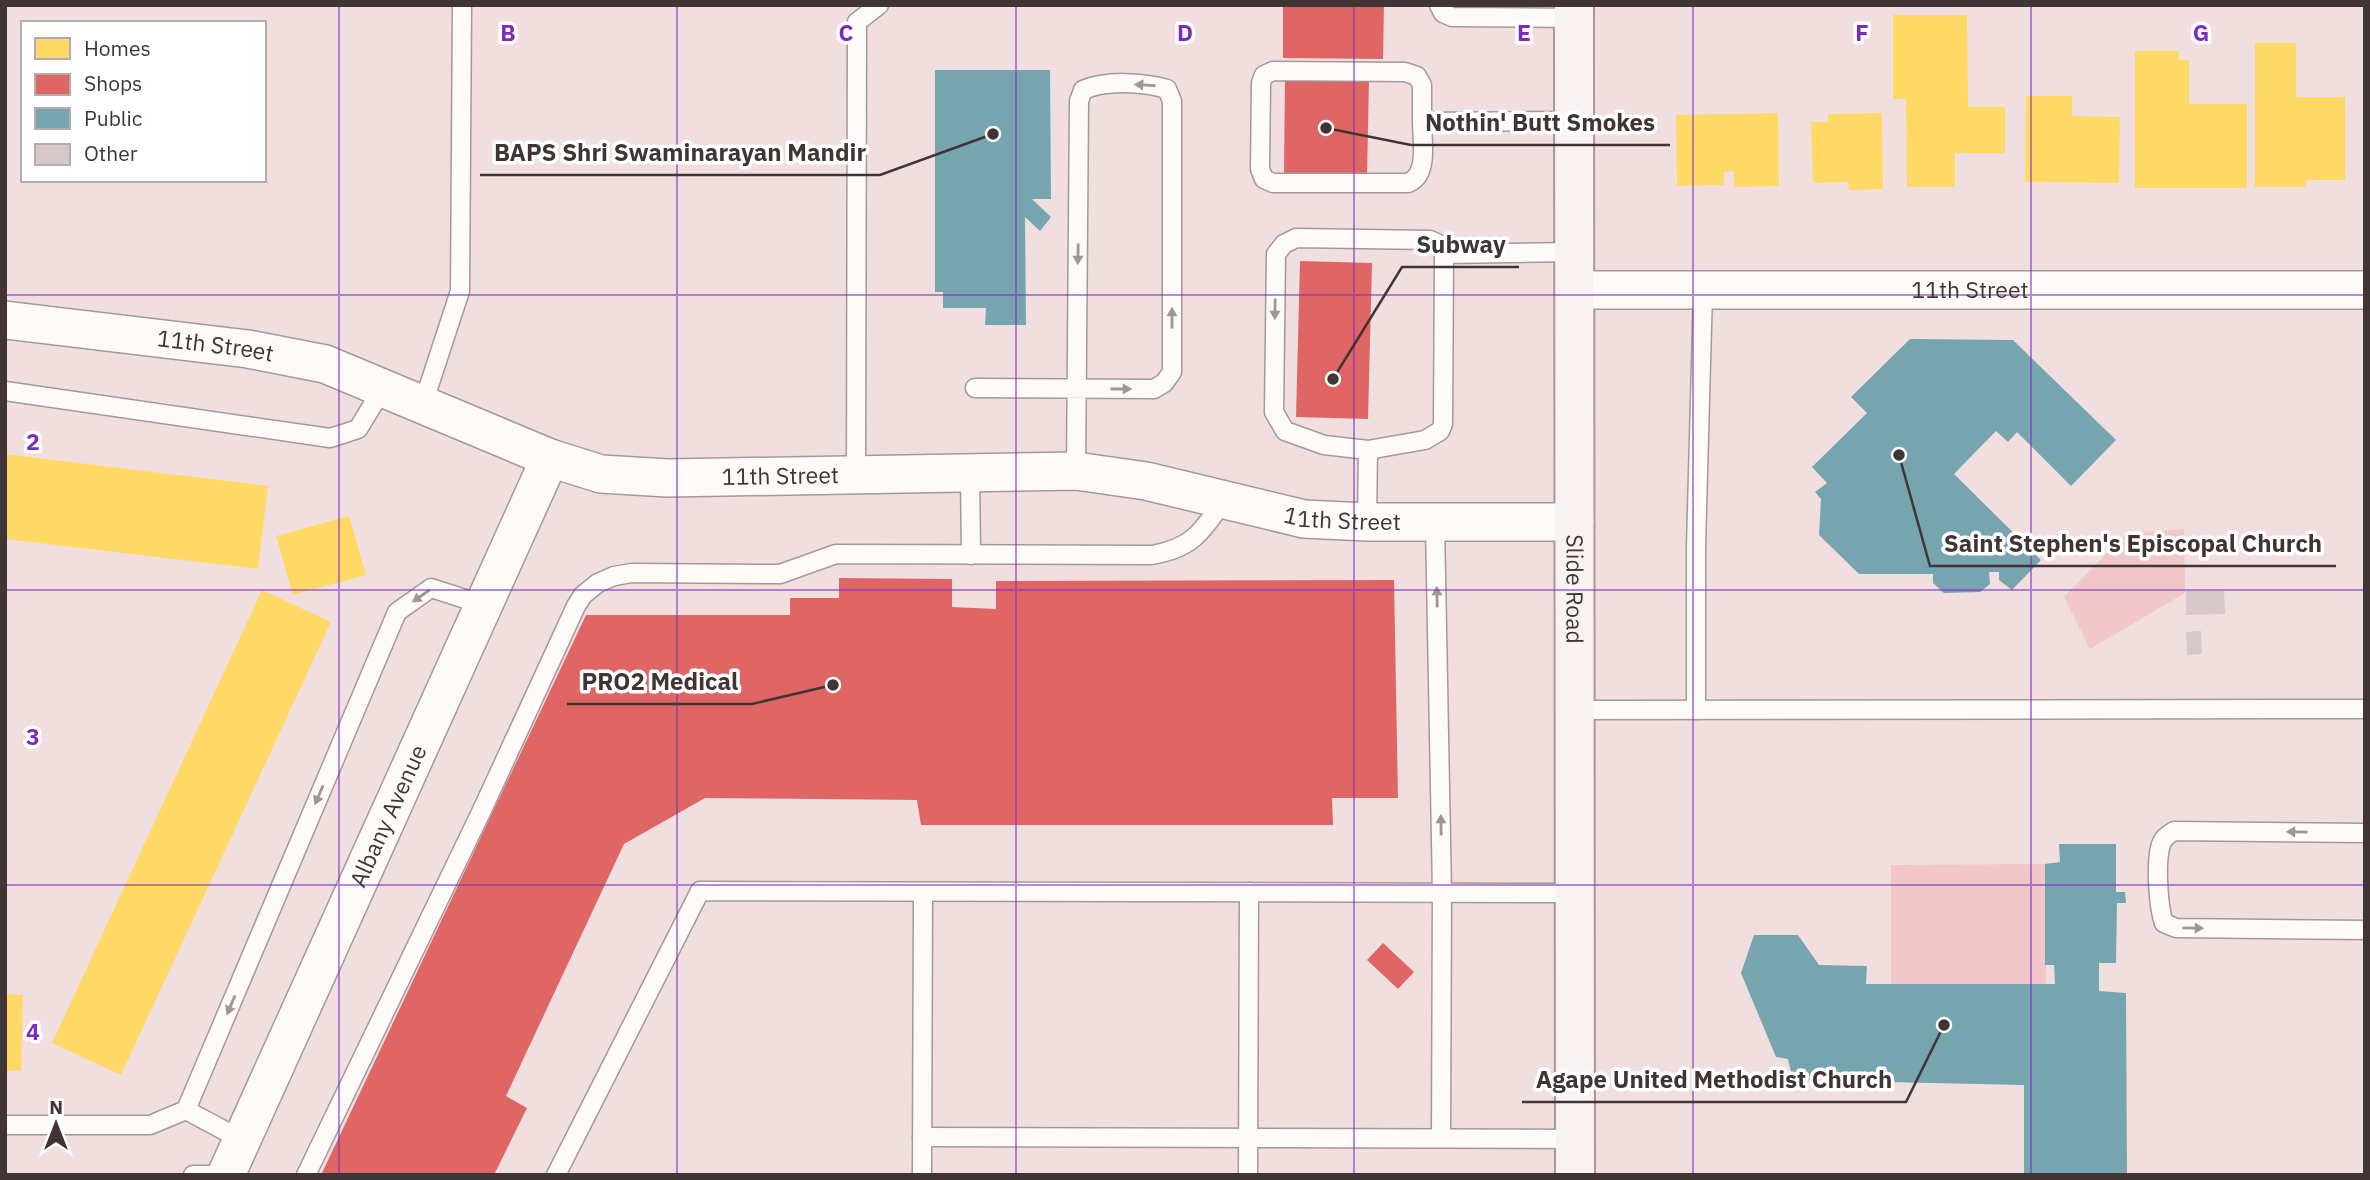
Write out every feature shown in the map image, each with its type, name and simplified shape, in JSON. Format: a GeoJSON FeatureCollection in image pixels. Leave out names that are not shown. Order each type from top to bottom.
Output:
{"type":"FeatureCollection","features":[{"type":"Feature","properties":{"kind":"main road","name":"Slide Road"},"geometry":{"type":"LineString","coordinates":[[1574,12],[1575,1157]]}},
{"type":"Feature","properties":{"kind":"street","name":"11th Street"},"geometry":{"type":"LineString","coordinates":[[1574,290],[2365,290]]}},
{"type":"Feature","properties":{"kind":"street","name":"11th Street"},"geometry":{"type":"LineString","coordinates":[[5,320],[248,349],[325,364],[550,458],[601,474],[668,478],[1076,471],[1146,481],[1304,519],[1367,523],[1575,523]]}},
{"type":"Feature","properties":{"kind":"street","name":"Albany Avenue"},"geometry":{"type":"LineString","coordinates":[[226,1175],[550,458]]}},
{"type":"Feature","properties":{"kind":"lane"},"geometry":{"type":"LineString","coordinates":[[423,404],[460,291],[462,5]]}},
{"type":"Feature","properties":{"kind":"lane"},"geometry":{"type":"LineString","coordinates":[[856,475],[857,22],[878,5]]}},
{"type":"Feature","properties":{"kind":"lane"},"geometry":{"type":"LineString","coordinates":[[1439,5],[1443,13],[1452,17],[1574,12]]}},
{"type":"Feature","properties":{"kind":"lane"},"geometry":{"type":"LineString","coordinates":[[1273,71],[1405,72],[1417,76],[1422,85],[1422,121],[1421,172],[1416,180],[1408,184],[1273,183],[1264,179],[1261,169],[1261,83],[1264,75],[1273,71]]}},
{"type":"Feature","properties":{"kind":"lane"},"geometry":{"type":"LineString","coordinates":[[975,388],[1076,388],[1154,389],[1164,383],[1172,372],[1172,101],[1167,89],[1151,84],[1093,85],[1083,90],[1079,101],[1076,388],[1076,471]]}},
{"type":"Feature","properties":{"kind":"lane"},"geometry":{"type":"LineString","coordinates":[[1422,121],[1574,121]]}},
{"type":"Feature","properties":{"kind":"lane"},"geometry":{"type":"LineString","coordinates":[[1296,238],[1430,240],[1441,246],[1444,254],[1443,425],[1440,431],[1424,440],[1368,450],[1324,445],[1285,431],[1274,412],[1276,254],[1284,244],[1296,238]]}},
{"type":"Feature","properties":{"kind":"lane"},"geometry":{"type":"LineString","coordinates":[[1444,254],[1574,252]]}},
{"type":"Feature","properties":{"kind":"lane"},"geometry":{"type":"LineString","coordinates":[[1696,710],[1696,547],[1703,290]]}},
{"type":"Feature","properties":{"kind":"lane"},"geometry":{"type":"LineString","coordinates":[[5,391],[330,438],[358,429],[383,388]]}},
{"type":"Feature","properties":{"kind":"lane"},"geometry":{"type":"LineString","coordinates":[[1367,523],[1368,450]]}},
{"type":"Feature","properties":{"kind":"lane"},"geometry":{"type":"LineString","coordinates":[[970,473],[971,555]]}},
{"type":"Feature","properties":{"kind":"lane"},"geometry":{"type":"LineString","coordinates":[[306,1175],[583,595],[598,583],[632,573],[780,574],[836,554],[1152,555],[1173,552],[1202,533],[1223,501]]}},
{"type":"Feature","properties":{"kind":"lane"},"geometry":{"type":"LineString","coordinates":[[1435,523],[1442,893],[1441,1138]]}},
{"type":"Feature","properties":{"kind":"lane"},"geometry":{"type":"LineString","coordinates":[[5,1125],[150,1125],[186,1110],[397,612],[432,588],[484,605]]}},
{"type":"Feature","properties":{"kind":"lane"},"geometry":{"type":"LineString","coordinates":[[1575,710],[2365,709]]}},
{"type":"Feature","properties":{"kind":"lane"},"geometry":{"type":"LineString","coordinates":[[2365,833],[2174,831],[2165,837],[2160,848],[2159,899],[2164,923],[2176,928],[2365,930]]}},
{"type":"Feature","properties":{"kind":"lane"},"geometry":{"type":"LineString","coordinates":[[556,1175],[700,891],[1575,893]]}},
{"type":"Feature","properties":{"kind":"lane"},"geometry":{"type":"LineString","coordinates":[[922,1175],[923,892]]}},
{"type":"Feature","properties":{"kind":"lane"},"geometry":{"type":"LineString","coordinates":[[1248,1175],[1249,892]]}},
{"type":"Feature","properties":{"kind":"lane"},"geometry":{"type":"LineString","coordinates":[[186,1110],[242,1140]]}},
{"type":"Feature","properties":{"kind":"lane"},"geometry":{"type":"LineString","coordinates":[[922,1137],[1441,1138],[1575,1157]]}},
{"type":"Feature","properties":{"kind":"lane"},"geometry":{"type":"LineString","coordinates":[[193,1175],[226,1175]]}},
{"type":"Feature","properties":{"kind":"shaded area"},"geometry":{"type":"Polygon","coordinates":[[[2184,529],[2185,593],[2090,649],[2064,597],[2127,533],[2184,529]]]}},
{"type":"Feature","properties":{"kind":"shaded area"},"geometry":{"type":"Polygon","coordinates":[[[2045,864],[2046,984],[1891,985],[1891,865],[2045,864]]]}},
{"type":"Feature","properties":{"kind":"building: Homes"},"geometry":{"type":"Polygon","coordinates":[[[1893,15],[1967,15],[1968,107],[2005,107],[2005,153],[1955,153],[1955,187],[1907,187],[1906,99],[1893,99],[1893,15]]]}},
{"type":"Feature","properties":{"kind":"building: Homes"},"geometry":{"type":"Polygon","coordinates":[[[2255,43],[2296,43],[2296,97],[2345,97],[2345,180],[2306,180],[2306,187],[2255,187],[2255,43]]]}},
{"type":"Feature","properties":{"kind":"building: Homes"},"geometry":{"type":"Polygon","coordinates":[[[2135,51],[2179,51],[2179,60],[2189,60],[2189,104],[2247,104],[2247,188],[2135,188],[2135,51]]]}},
{"type":"Feature","properties":{"kind":"building: Homes"},"geometry":{"type":"Polygon","coordinates":[[[2026,96],[2072,96],[2072,116],[2120,117],[2119,183],[2025,182],[2026,96]]]}},
{"type":"Feature","properties":{"kind":"building: Homes"},"geometry":{"type":"Polygon","coordinates":[[[1778,113],[1779,186],[1734,187],[1734,171],[1724,172],[1724,185],[1677,186],[1676,115],[1778,113]]]}},
{"type":"Feature","properties":{"kind":"building: Homes"},"geometry":{"type":"Polygon","coordinates":[[[1882,113],[1883,189],[1849,190],[1848,182],[1813,183],[1811,122],[1828,122],[1828,114],[1882,113]]]}},
{"type":"Feature","properties":{"kind":"building: Homes"},"geometry":{"type":"Polygon","coordinates":[[[5,454],[268,486],[258,569],[5,539],[5,454]]]}},
{"type":"Feature","properties":{"kind":"building: Homes"},"geometry":{"type":"Polygon","coordinates":[[[349,516],[366,575],[293,595],[276,536],[349,516]]]}},
{"type":"Feature","properties":{"kind":"building: Homes"},"geometry":{"type":"Polygon","coordinates":[[[262,590],[331,622],[121,1075],[52,1043],[262,590]]]}},
{"type":"Feature","properties":{"kind":"building: Homes"},"geometry":{"type":"Polygon","coordinates":[[[5,994],[23,995],[21,1071],[5,1071],[5,994]]]}},
{"type":"Feature","properties":{"kind":"building: Shops"},"geometry":{"type":"Polygon","coordinates":[[[1283,5],[1384,5],[1383,59],[1283,58],[1283,5]]]}},
{"type":"Feature","properties":{"kind":"building: Shops"},"geometry":{"type":"Polygon","coordinates":[[[1285,79],[1369,80],[1367,176],[1284,175],[1285,79]]]}},
{"type":"Feature","properties":{"kind":"building: Shops"},"geometry":{"type":"Polygon","coordinates":[[[1300,261],[1372,263],[1368,419],[1296,417],[1300,261]]]}},
{"type":"Feature","properties":{"kind":"building: Shops"},"geometry":{"type":"Polygon","coordinates":[[[839,578],[952,579],[952,607],[996,609],[996,581],[1394,580],[1398,798],[1332,798],[1333,825],[921,825],[917,800],[705,798],[624,844],[506,1096],[527,1108],[494,1175],[321,1175],[586,615],[790,615],[790,598],[839,598],[839,578]]]}},
{"type":"Feature","properties":{"kind":"building: Shops"},"geometry":{"type":"Polygon","coordinates":[[[1383,943],[1414,972],[1398,989],[1367,960],[1383,943]]]}},
{"type":"Feature","properties":{"kind":"building: Public"},"geometry":{"type":"Polygon","coordinates":[[[935,70],[1050,70],[1051,199],[1032,199],[1051,217],[1040,231],[1025,217],[1026,325],[985,325],[986,308],[943,308],[943,292],[935,292],[935,70]]]}},
{"type":"Feature","properties":{"kind":"building: Public"},"geometry":{"type":"Polygon","coordinates":[[[1910,339],[2013,340],[2116,440],[2071,486],[2017,432],[2008,442],[1996,431],[1954,474],[2041,560],[2012,590],[1999,580],[1999,572],[1989,572],[1990,584],[1980,592],[1944,593],[1933,583],[1933,574],[1859,574],[1819,535],[1821,499],[1815,492],[1827,483],[1812,467],[1867,413],[1851,397],[1910,339]]]}},
{"type":"Feature","properties":{"kind":"building: Public"},"geometry":{"type":"Polygon","coordinates":[[[2059,844],[2116,844],[2116,892],[2125,892],[2126,903],[2117,903],[2116,963],[2099,963],[2099,991],[2126,993],[2127,1175],[2024,1175],[2024,1085],[1793,1080],[1788,1059],[1776,1057],[1741,973],[1754,935],[1798,935],[1819,965],[1867,966],[1866,984],[2055,984],[2054,965],[2045,965],[2045,864],[2060,862],[2059,844]]]}},
{"type":"Feature","properties":{"kind":"building: Other"},"geometry":{"type":"Polygon","coordinates":[[[2186,591],[2224,591],[2225,614],[2186,615],[2186,591]]]}},
{"type":"Feature","properties":{"kind":"building: Other"},"geometry":{"type":"Polygon","coordinates":[[[2201,631],[2202,654],[2187,655],[2186,632],[2201,631]]]}},
{"type":"Feature","properties":{"kind":"place","name":"Nothin' Butt Smokes"},"geometry":{"type":"Point","coordinates":[1326,128]}},
{"type":"Feature","properties":{"kind":"place","name":"BAPS Shri Swaminarayan Mandir"},"geometry":{"type":"Point","coordinates":[993,134]}},
{"type":"Feature","properties":{"kind":"place","name":"Subway"},"geometry":{"type":"Point","coordinates":[1333,379]}},
{"type":"Feature","properties":{"kind":"place","name":"Saint Stephen's Episcopal Church"},"geometry":{"type":"Point","coordinates":[1899,455]}},
{"type":"Feature","properties":{"kind":"place","name":"PRO2 Medical"},"geometry":{"type":"Point","coordinates":[833,685]}},
{"type":"Feature","properties":{"kind":"place","name":"Agape United Methodist Church"},"geometry":{"type":"Point","coordinates":[1944,1025]}}]}
